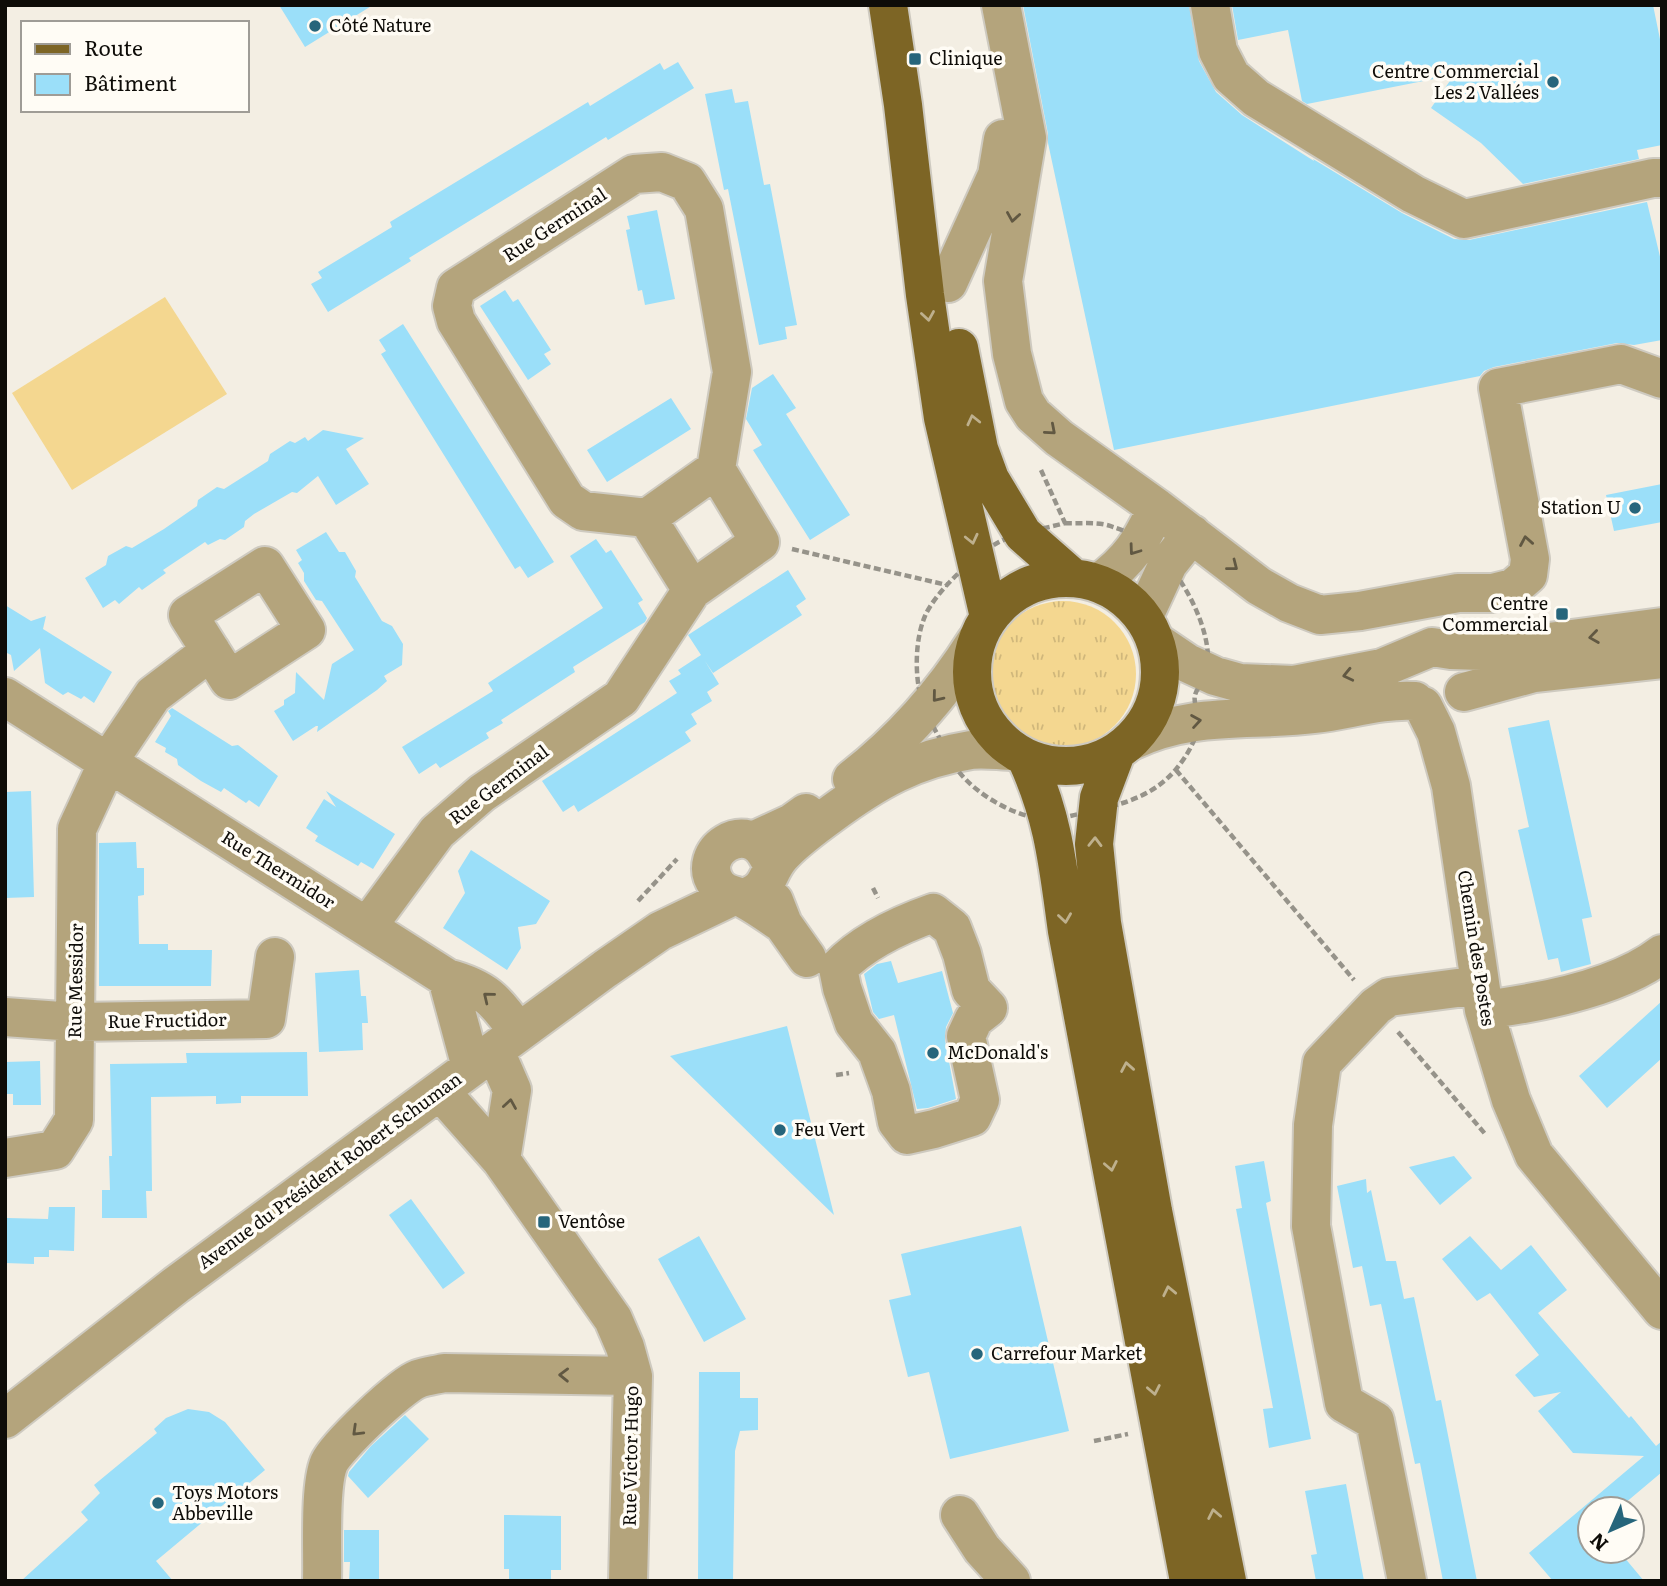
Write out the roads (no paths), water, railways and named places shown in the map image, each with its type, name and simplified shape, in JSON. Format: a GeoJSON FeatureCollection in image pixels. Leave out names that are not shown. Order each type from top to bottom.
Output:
{"type":"FeatureCollection","features":[{"type":"Feature","properties":{"kind":"main road"},"geometry":{"type":"LineString","coordinates":[[888,5],[943,418],[976,558],[983,629]]}},
{"type":"Feature","properties":{"kind":"main road"},"geometry":{"type":"LineString","coordinates":[[907,5],[966,391],[979,449],[990,479],[1023,534],[1086,580],[1124,596],[1150,629],[1161,668],[1158,695],[1148,720],[1124,747],[1099,798],[1094,844],[1102,923],[1117,1015],[1153,1212],[1227,1581]]}},
{"type":"Feature","properties":{"kind":"main road"},"geometry":{"type":"LineString","coordinates":[[1086,580],[1048,578],[1025,586],[1005,599],[983,629],[972,666],[974,690],[982,714],[996,734],[1020,754],[1049,765],[1072,767],[1096,762],[1124,747]]}},
{"type":"Feature","properties":{"kind":"main road"},"geometry":{"type":"LineString","coordinates":[[1020,754],[1039,786],[1054,837],[1079,1000],[1189,1581]]}},
{"type":"Feature","properties":{"kind":"street"},"geometry":{"type":"LineString","coordinates":[[948,283],[997,175],[1004,132],[981,5]]}},
{"type":"Feature","properties":{"kind":"street"},"geometry":{"type":"LineString","coordinates":[[1001,5],[1027,138],[1003,281],[1012,354],[1024,401],[1033,415],[1059,438],[1155,537],[1150,629],[1187,663],[1207,673],[1240,683],[1294,685],[1371,670],[1432,647],[1482,651],[1662,627]]}},
{"type":"Feature","properties":{"kind":"street"},"geometry":{"type":"LineString","coordinates":[[1210,5],[1218,51],[1231,76],[1256,98],[1413,194],[1464,219],[1662,178]]}},
{"type":"Feature","properties":{"kind":"street","name":"Rue Germinal"},"geometry":{"type":"LineString","coordinates":[[367,927],[437,832],[482,793],[621,698],[692,590],[760,542],[716,469],[732,372],[704,209],[687,182],[662,172],[634,174],[456,288],[452,306],[456,321],[567,500],[583,511],[647,518]]}},
{"type":"Feature","properties":{"kind":"street"},"geometry":{"type":"LineString","coordinates":[[1086,580],[1124,564],[1155,537],[1192,534],[1259,586],[1289,603],[1320,615],[1360,611],[1458,593],[1493,593],[1513,589],[1528,575],[1530,558],[1498,388],[1662,355]]}},
{"type":"Feature","properties":{"kind":"street"},"geometry":{"type":"LineString","coordinates":[[1621,364],[1662,379]]}},
{"type":"Feature","properties":{"kind":"street"},"geometry":{"type":"LineString","coordinates":[[692,590],[647,518],[716,469]]}},
{"type":"Feature","properties":{"kind":"street"},"geometry":{"type":"LineString","coordinates":[[807,958],[746,876],[792,823],[898,740],[957,671],[983,629]]}},
{"type":"Feature","properties":{"kind":"street"},"geometry":{"type":"LineString","coordinates":[[1440,700],[1467,682],[1464,664],[1451,650]]}},
{"type":"Feature","properties":{"kind":"street"},"geometry":{"type":"LineString","coordinates":[[108,762],[153,695],[211,651]]}},
{"type":"Feature","properties":{"kind":"street"},"geometry":{"type":"LineString","coordinates":[[1414,656],[1408,664],[1406,684],[1440,700]]}},
{"type":"Feature","properties":{"kind":"street"},"geometry":{"type":"LineString","coordinates":[[1124,747],[1154,730],[1199,721],[1315,714],[1401,700],[1440,700],[1534,673],[1662,659]]}},
{"type":"Feature","properties":{"kind":"street","name":"Rue Thermidor"},"geometry":{"type":"LineString","coordinates":[[5,697],[447,978],[473,985],[502,1008],[495,1050]]}},
{"type":"Feature","properties":{"kind":"street","name":"Chemin des Postes"},"geometry":{"type":"LineString","coordinates":[[1440,700],[1436,732],[1451,786],[1482,998],[1511,1100],[1534,1155],[1662,1310]]}},
{"type":"Feature","properties":{"kind":"street","name":"Avenue du Président Robert Schuman"},"geometry":{"type":"LineString","coordinates":[[5,1419],[176,1284],[495,1050],[660,930],[780,856],[821,821],[871,785],[908,768],[973,750],[1020,754]]}},
{"type":"Feature","properties":{"kind":"street","name":"Rue Messidor"},"geometry":{"type":"LineString","coordinates":[[5,1158],[55,1150],[74,1120],[77,829],[108,762]]}},
{"type":"Feature","properties":{"kind":"street"},"geometry":{"type":"LineString","coordinates":[[933,913],[952,928],[971,990],[988,1008],[974,1019],[966,1036],[980,1100],[972,1117],[907,1135],[897,1122],[891,1091],[877,1052],[854,1023],[838,968],[851,955],[874,940],[933,913]]}},
{"type":"Feature","properties":{"kind":"street"},"geometry":{"type":"LineString","coordinates":[[1407,1581],[1375,1421],[1345,1403],[1311,1226],[1313,1125],[1322,1063],[1376,1006],[1389,997],[1554,998],[1595,987],[1653,961],[1662,954]]}},
{"type":"Feature","properties":{"kind":"street","name":"Rue Fructidor"},"geometry":{"type":"LineString","coordinates":[[5,1017],[75,1022],[266,1019],[275,957]]}},
{"type":"Feature","properties":{"kind":"street"},"geometry":{"type":"LineString","coordinates":[[447,978],[495,1050],[512,1090],[501,1160]]}},
{"type":"Feature","properties":{"kind":"street","name":"Rue Victor Hugo"},"geometry":{"type":"LineString","coordinates":[[440,1091],[501,1160],[612,1319],[625,1347],[633,1376],[628,1581]]}},
{"type":"Feature","properties":{"kind":"street"},"geometry":{"type":"LineString","coordinates":[[322,1581],[324,1483],[329,1462],[399,1391],[417,1379],[444,1373],[633,1376]]}},
{"type":"Feature","properties":{"kind":"street"},"geometry":{"type":"LineString","coordinates":[[960,1515],[982,1549],[1011,1581]]}},
{"type":"Feature","properties":{"kind":"place","name":"Côté Nature"},"geometry":{"type":"Point","coordinates":[315,26]}},
{"type":"Feature","properties":{"kind":"place","name":"Clinique"},"geometry":{"type":"Point","coordinates":[915,59]}},
{"type":"Feature","properties":{"kind":"place","name":"Centre Commercial Les 2 Vallées"},"geometry":{"type":"Point","coordinates":[1553,82]}},
{"type":"Feature","properties":{"kind":"place","name":"Station U"},"geometry":{"type":"Point","coordinates":[1635,508]}},
{"type":"Feature","properties":{"kind":"place","name":"Centre Commercial"},"geometry":{"type":"Point","coordinates":[1562,614]}},
{"type":"Feature","properties":{"kind":"place","name":"McDonald's"},"geometry":{"type":"Point","coordinates":[933,1053]}},
{"type":"Feature","properties":{"kind":"place","name":"Feu Vert"},"geometry":{"type":"Point","coordinates":[780,1130]}},
{"type":"Feature","properties":{"kind":"place","name":"Ventôse"},"geometry":{"type":"Point","coordinates":[544,1222]}},
{"type":"Feature","properties":{"kind":"place","name":"Carrefour Market"},"geometry":{"type":"Point","coordinates":[977,1354]}},
{"type":"Feature","properties":{"kind":"place","name":"Toys Motors Abbeville"},"geometry":{"type":"Point","coordinates":[158,1503]}}]}
